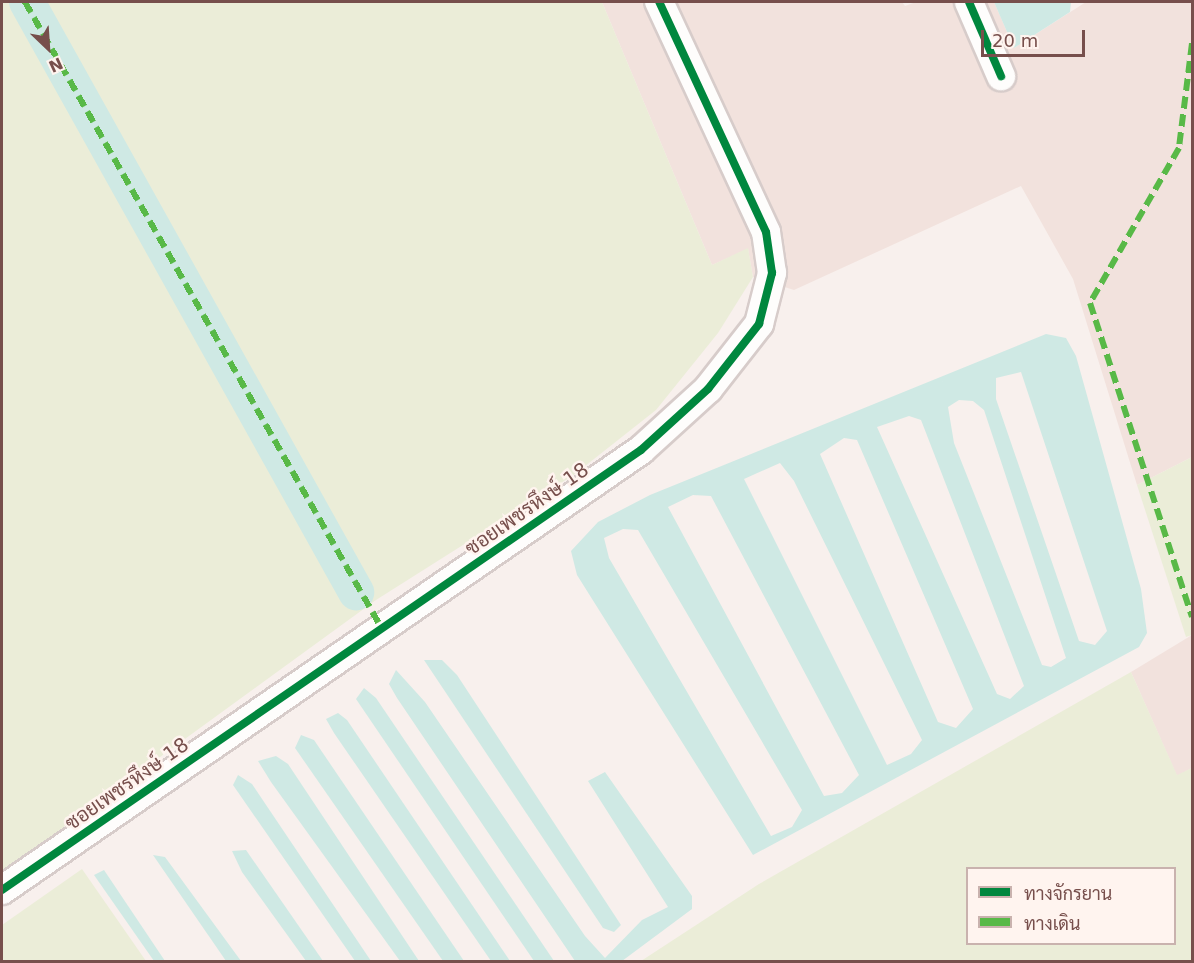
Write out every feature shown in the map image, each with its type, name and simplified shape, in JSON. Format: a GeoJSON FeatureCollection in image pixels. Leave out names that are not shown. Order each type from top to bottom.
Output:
{"type":"FeatureCollection","features":[{"type":"Feature","properties":{"kind":"street","name":"ซอยเพชรหึงษ์ 18"},"geometry":{"type":"LineString","coordinates":[[2,890],[641,450],[708,389],[759,324],[772,273],[766,232],[659,2]]}},
{"type":"Feature","properties":{"kind":"street"},"geometry":{"type":"LineString","coordinates":[[969,2],[1001,76]]}},
{"type":"Feature","properties":{"kind":"shaded area"},"geometry":{"type":"Polygon","coordinates":[[[602,2],[902,2],[905,6],[916,2],[994,2],[1014,48],[1086,2],[1192,2],[1192,457],[1137,485],[1073,279],[1021,186],[794,290],[753,277],[748,249],[712,265],[602,2]]]}},
{"type":"Feature","properties":{"kind":"shaded area"},"geometry":{"type":"Polygon","coordinates":[[[1192,635],[1192,768],[1177,776],[1131,672],[1192,635]]]}},
{"type":"Feature","properties":{"kind":"green space"},"geometry":{"type":"Polygon","coordinates":[[[2,2],[602,2],[712,265],[748,248],[753,277],[718,333],[656,410],[575,474],[376,600],[2,872],[2,2]]]}},
{"type":"Feature","properties":{"kind":"green space"},"geometry":{"type":"Polygon","coordinates":[[[1192,457],[1192,635],[1186,637],[1137,485],[1192,457]]]}},
{"type":"Feature","properties":{"kind":"green space"},"geometry":{"type":"Polygon","coordinates":[[[1131,672],[1177,775],[1192,768],[1192,961],[641,961],[759,884],[1131,672]]]}},
{"type":"Feature","properties":{"kind":"green space"},"geometry":{"type":"Polygon","coordinates":[[[82,869],[146,961],[2,961],[2,925],[82,869]]]}},
{"type":"Feature","properties":{"kind":"water"},"geometry":{"type":"Polygon","coordinates":[[[994,2],[1071,2],[1070,12],[1014,48],[994,2]]]}},
{"type":"Feature","properties":{"kind":"water"},"geometry":{"type":"Polygon","coordinates":[[[1046,334],[1066,338],[1076,356],[1141,589],[1147,633],[1139,647],[753,855],[577,575],[571,551],[598,522],[650,495],[1046,334]],[[1021,372],[996,378],[996,399],[1079,641],[1095,645],[1107,631],[1021,372]],[[959,400],[948,407],[954,443],[1042,665],[1051,667],[1066,658],[984,410],[973,401],[959,400]],[[909,416],[877,427],[997,694],[1010,699],[1024,686],[921,420],[909,416]],[[844,438],[820,454],[938,722],[956,728],[973,709],[857,440],[844,438]],[[780,463],[744,479],[887,765],[911,754],[922,740],[794,481],[780,463]],[[693,495],[668,507],[824,796],[842,793],[859,775],[711,496],[693,495]],[[623,529],[604,538],[609,558],[771,836],[792,827],[802,810],[638,530],[623,529]]]}},
{"type":"Feature","properties":{"kind":"water"},"geometry":{"type":"Polygon","coordinates":[[[424,660],[442,660],[457,675],[621,925],[614,932],[603,928],[424,660]]]}},
{"type":"Feature","properties":{"kind":"water"},"geometry":{"type":"Polygon","coordinates":[[[396,670],[425,702],[585,936],[605,958],[642,920],[668,907],[588,781],[605,772],[692,896],[692,909],[622,961],[575,961],[397,698],[389,684],[396,670]]]}},
{"type":"Feature","properties":{"kind":"water"},"geometry":{"type":"Polygon","coordinates":[[[364,688],[376,698],[554,961],[534,961],[356,699],[364,688]]]}},
{"type":"Feature","properties":{"kind":"water"},"geometry":{"type":"Polygon","coordinates":[[[338,713],[347,720],[510,961],[491,961],[334,733],[326,719],[338,713]]]}},
{"type":"Feature","properties":{"kind":"water"},"geometry":{"type":"Polygon","coordinates":[[[301,735],[314,740],[464,961],[443,961],[295,748],[301,735]]]}},
{"type":"Feature","properties":{"kind":"water"},"geometry":{"type":"Polygon","coordinates":[[[276,756],[288,764],[419,961],[400,961],[271,782],[258,761],[276,756]]]}},
{"type":"Feature","properties":{"kind":"water"},"geometry":{"type":"Polygon","coordinates":[[[238,775],[252,784],[371,961],[355,961],[233,785],[238,775]]]}},
{"type":"Feature","properties":{"kind":"water"},"geometry":{"type":"Polygon","coordinates":[[[246,850],[323,961],[306,961],[242,872],[232,851],[246,850]]]}},
{"type":"Feature","properties":{"kind":"water"},"geometry":{"type":"Polygon","coordinates":[[[153,855],[165,857],[241,961],[226,961],[153,855]]]}},
{"type":"Feature","properties":{"kind":"water"},"geometry":{"type":"Polygon","coordinates":[[[104,870],[165,961],[154,961],[94,875],[104,870]]]}},
{"type":"Feature","properties":{"kind":"waterway"},"geometry":{"type":"LineString","coordinates":[[27,2],[356,592]]}},
{"type":"Feature","properties":{"kind":"marked path"},"geometry":{"type":"LineString","coordinates":[[25,2],[382,629]]}},
{"type":"Feature","properties":{"kind":"marked path"},"geometry":{"type":"LineString","coordinates":[[1192,43],[1179,148],[1090,303],[1192,617]]}},
{"type":"Feature","properties":{"kind":"cycle path"},"geometry":{"type":"LineString","coordinates":[[2,890],[641,450],[708,389],[759,324],[772,273],[766,232],[659,2]]}},
{"type":"Feature","properties":{"kind":"cycle path"},"geometry":{"type":"LineString","coordinates":[[969,2],[1001,76]]}}]}
